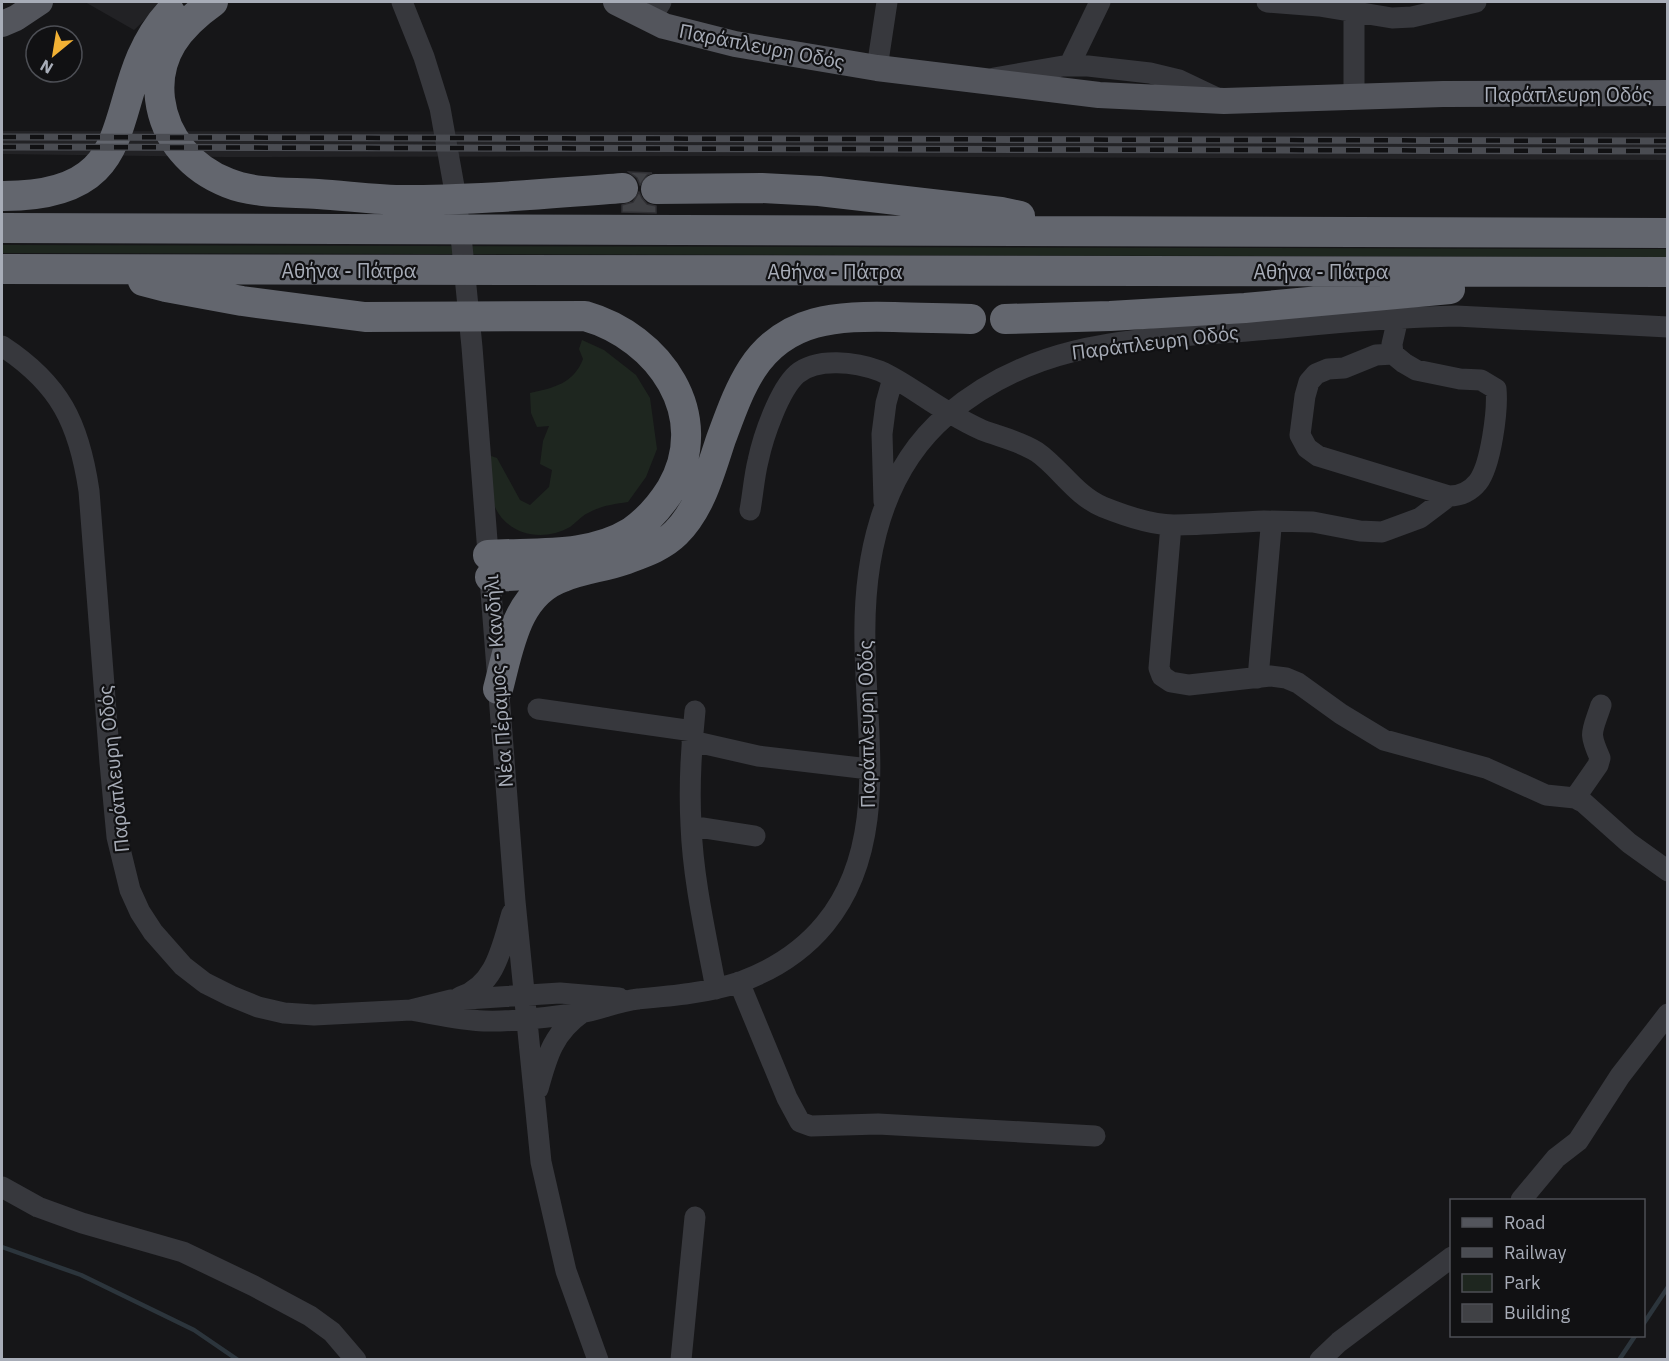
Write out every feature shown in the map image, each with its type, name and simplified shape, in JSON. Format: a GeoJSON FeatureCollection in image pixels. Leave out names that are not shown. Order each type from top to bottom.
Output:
{"type":"FeatureCollection","features":[{"type":"Feature","properties":{"kind":"highway"},"geometry":{"type":"LineString","coordinates":[[2,196],[45,194],[73,185],[97,167],[106,156],[122,120],[146,47],[155,30],[180,2]]}},
{"type":"Feature","properties":{"kind":"highway"},"geometry":{"type":"LineString","coordinates":[[213,2],[184,24],[172,41],[160,72],[159,86],[165,121],[178,146],[190,160],[213,176],[230,184],[247,188],[412,200],[623,188]]}},
{"type":"Feature","properties":{"kind":"highway"},"geometry":{"type":"LineString","coordinates":[[656,189],[762,188],[819,191],[1001,212],[1085,231]]}},
{"type":"Feature","properties":{"kind":"highway","name":"Αθήνα - Πάτρα"},"geometry":{"type":"LineString","coordinates":[[2,228],[1668,232]]}},
{"type":"Feature","properties":{"kind":"highway","name":"Αθήνα - Πάτρα"},"geometry":{"type":"LineString","coordinates":[[2,269],[1668,272]]}},
{"type":"Feature","properties":{"kind":"highway"},"geometry":{"type":"LineString","coordinates":[[101,270],[205,295],[365,317],[585,316],[610,325],[645,348],[669,374],[677,389],[686,426],[686,445],[682,464],[666,497],[644,521],[613,542],[489,566]]}},
{"type":"Feature","properties":{"kind":"highway"},"geometry":{"type":"LineString","coordinates":[[1005,319],[1110,316],[1245,308],[1626,272]]}},
{"type":"Feature","properties":{"kind":"highway"},"geometry":{"type":"LineString","coordinates":[[498,689],[512,634],[525,607],[546,585],[561,577],[597,569],[641,554],[666,542],[676,532],[701,495],[744,383],[762,357],[790,333],[812,323],[854,316],[971,319]]}},
{"type":"Feature","properties":{"kind":"highway"},"geometry":{"type":"LineString","coordinates":[[489,566],[575,573]]}},
{"type":"Feature","properties":{"kind":"main road"},"geometry":{"type":"LineString","coordinates":[[2,24],[16,18],[40,2]]}},
{"type":"Feature","properties":{"kind":"main road","name":"Παράπλευρη Οδός"},"geometry":{"type":"LineString","coordinates":[[616,2],[655,11],[707,38],[877,68],[1099,95],[1224,101],[1443,94],[1668,93]]}},
{"type":"Feature","properties":{"kind":"street","name":"Νέα Πέραμος - Κανδήλι"},"geometry":{"type":"LineString","coordinates":[[402,2],[424,57],[440,108],[455,192],[472,347],[515,901],[541,1162],[566,1271],[598,1359]]}},
{"type":"Feature","properties":{"kind":"street"},"geometry":{"type":"LineString","coordinates":[[877,68],[887,2]]}},
{"type":"Feature","properties":{"kind":"street"},"geometry":{"type":"LineString","coordinates":[[1069,66],[1100,2]]}},
{"type":"Feature","properties":{"kind":"street"},"geometry":{"type":"LineString","coordinates":[[1267,2],[1354,11],[1392,18],[1412,17],[1476,2]]}},
{"type":"Feature","properties":{"kind":"street"},"geometry":{"type":"LineString","coordinates":[[1354,11],[1354,98]]}},
{"type":"Feature","properties":{"kind":"street"},"geometry":{"type":"LineString","coordinates":[[973,81],[1069,66],[1088,66],[1150,73],[1179,80],[1224,101]]}},
{"type":"Feature","properties":{"kind":"street","name":"Παράπλευρη Οδός"},"geometry":{"type":"LineString","coordinates":[[411,1010],[481,1021],[526,1019],[583,1012],[632,1000],[716,988],[739,982],[776,966],[812,939],[840,905],[854,876],[863,848],[868,809],[869,769],[864,644],[865,610],[876,528],[884,506],[913,453],[936,424],[988,384],[1009,373],[1060,354],[1092,346],[1398,318],[1456,316],[1668,327]]}},
{"type":"Feature","properties":{"kind":"street"},"geometry":{"type":"LineString","coordinates":[[1393,354],[1392,344],[1398,318]]}},
{"type":"Feature","properties":{"kind":"street","name":"Παράπλευρη Οδός"},"geometry":{"type":"LineString","coordinates":[[2,346],[30,367],[56,394],[79,438],[90,502],[117,837],[130,890],[140,912],[153,932],[183,966],[205,983],[231,996],[258,1007],[284,1013],[314,1015],[411,1010],[451,1000],[560,993],[632,1000]]}},
{"type":"Feature","properties":{"kind":"street"},"geometry":{"type":"LineString","coordinates":[[1393,354],[1416,370],[1460,379],[1481,380],[1496,389],[1497,405],[1484,469],[1478,482],[1469,490],[1460,496],[1449,496],[1318,456],[1307,448],[1300,435],[1309,382],[1316,374],[1328,369],[1344,368],[1376,356],[1393,354]]}},
{"type":"Feature","properties":{"kind":"street"},"geometry":{"type":"LineString","coordinates":[[750,510],[761,450],[784,391],[796,375],[810,366],[851,363],[879,371],[949,413],[1038,453],[1062,476],[1100,505],[1127,515],[1172,525],[1264,520],[1313,522],[1360,531],[1382,532],[1420,518],[1449,496]]}},
{"type":"Feature","properties":{"kind":"street"},"geometry":{"type":"LineString","coordinates":[[884,506],[882,434],[886,403],[893,378]]}},
{"type":"Feature","properties":{"kind":"street"},"geometry":{"type":"LineString","coordinates":[[1258,678],[1271,528],[1264,520]]}},
{"type":"Feature","properties":{"kind":"street"},"geometry":{"type":"LineString","coordinates":[[1172,525],[1159,668],[1162,676],[1171,682],[1189,685],[1270,676],[1298,683],[1341,714],[1384,740],[1486,768],[1546,795],[1575,798],[1590,807],[1629,843],[1668,871]]}},
{"type":"Feature","properties":{"kind":"street"},"geometry":{"type":"LineString","coordinates":[[1575,798],[1598,765],[1600,758],[1592,742],[1592,734],[1601,705]]}},
{"type":"Feature","properties":{"kind":"street"},"geometry":{"type":"LineString","coordinates":[[538,709],[693,728],[758,756],[869,769]]}},
{"type":"Feature","properties":{"kind":"street"},"geometry":{"type":"LineString","coordinates":[[693,728],[691,826],[700,904],[716,988]]}},
{"type":"Feature","properties":{"kind":"street"},"geometry":{"type":"LineString","coordinates":[[691,826],[755,836]]}},
{"type":"Feature","properties":{"kind":"street"},"geometry":{"type":"LineString","coordinates":[[451,1000],[470,994],[489,976],[502,947],[515,901]]}},
{"type":"Feature","properties":{"kind":"street"},"geometry":{"type":"LineString","coordinates":[[739,982],[787,1098],[801,1122],[811,1126],[878,1124],[1095,1136]]}},
{"type":"Feature","properties":{"kind":"street"},"geometry":{"type":"LineString","coordinates":[[534,1101],[546,1061],[559,1033],[583,1012]]}},
{"type":"Feature","properties":{"kind":"street"},"geometry":{"type":"LineString","coordinates":[[1522,1199],[1556,1158],[1578,1141],[1620,1077],[1668,1014]]}},
{"type":"Feature","properties":{"kind":"street"},"geometry":{"type":"LineString","coordinates":[[2,1188],[38,1207],[82,1223],[183,1252],[254,1286],[310,1316],[332,1332],[356,1359]]}},
{"type":"Feature","properties":{"kind":"street"},"geometry":{"type":"LineString","coordinates":[[681,1359],[695,1216]]}},
{"type":"Feature","properties":{"kind":"street"},"geometry":{"type":"LineString","coordinates":[[1320,1359],[1339,1342],[1450,1259]]}},
{"type":"Feature","properties":{"kind":"shaded area"},"geometry":{"type":"Polygon","coordinates":[[[85,2],[164,2],[134,30],[85,2]]]}},
{"type":"Feature","properties":{"kind":"shaded area"},"geometry":{"type":"Polygon","coordinates":[[[2,131],[1668,133],[1667,160],[743,156],[224,157],[2,154],[2,131]]]}},
{"type":"Feature","properties":{"kind":"green space"},"geometry":{"type":"Polygon","coordinates":[[[2,245],[1667,249],[1668,257],[2,253],[2,245]]]}},
{"type":"Feature","properties":{"kind":"green space"},"geometry":{"type":"Polygon","coordinates":[[[582,340],[604,350],[636,375],[650,398],[657,449],[646,477],[628,502],[593,511],[559,532],[536,535],[525,533],[506,522],[498,513],[493,502],[491,456],[497,458],[520,500],[530,505],[549,487],[552,470],[540,464],[543,441],[549,426],[537,427],[531,413],[530,393],[562,383],[574,374],[583,359],[579,349],[582,340]]]}},
{"type":"Feature","properties":{"kind":"building"},"geometry":{"type":"Polygon","coordinates":[[[629,172],[652,173],[647,175],[640,185],[637,178],[629,172]]]}},
{"type":"Feature","properties":{"kind":"building"},"geometry":{"type":"Polygon","coordinates":[[[639,192],[647,204],[656,206],[656,213],[622,212],[622,205],[633,202],[639,192]]]}},
{"type":"Feature","properties":{"kind":"waterway"},"geometry":{"type":"LineString","coordinates":[[2,1247],[81,1275],[194,1330],[238,1360]]}},
{"type":"Feature","properties":{"kind":"waterway"},"geometry":{"type":"LineString","coordinates":[[1645,1322],[1668,1287]]}},
{"type":"Feature","properties":{"kind":"waterway"},"geometry":{"type":"LineString","coordinates":[[1619,1360],[1634,1337]]}},
{"type":"Feature","properties":{"kind":"railway"},"geometry":{"type":"LineString","coordinates":[[2,137],[1668,141]]}},
{"type":"Feature","properties":{"kind":"railway"},"geometry":{"type":"LineString","coordinates":[[2,147],[1668,151]]}}]}
